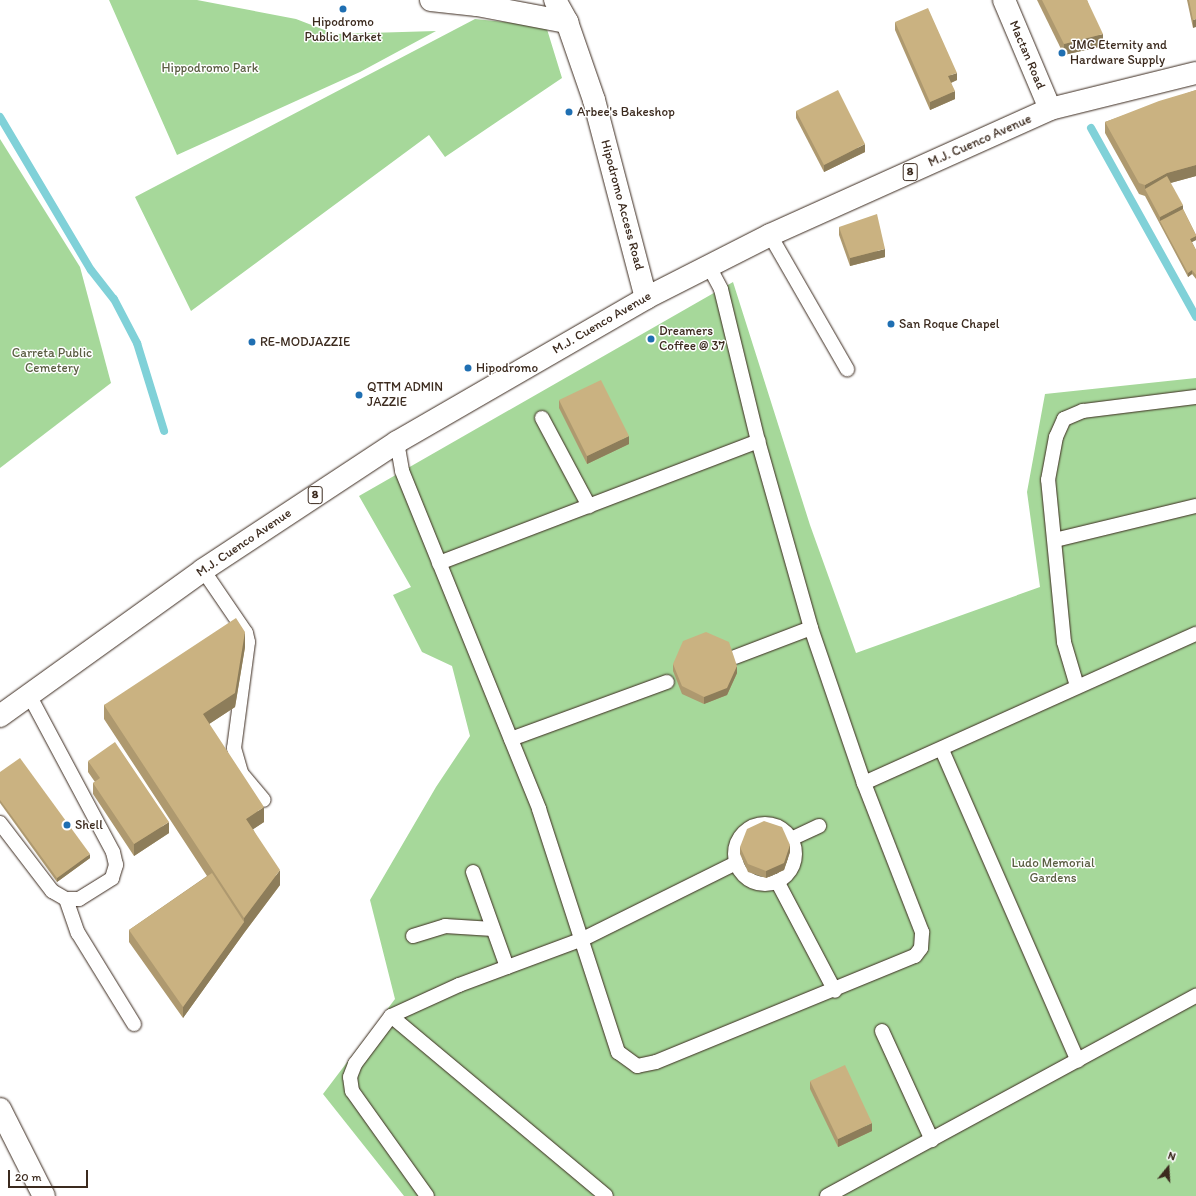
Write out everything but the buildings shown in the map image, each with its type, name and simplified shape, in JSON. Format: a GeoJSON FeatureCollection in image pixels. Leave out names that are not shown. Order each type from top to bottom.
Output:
{"type":"FeatureCollection","features":[{"type":"Feature","properties":{"kind":"main road"},"geometry":{"type":"LineString","coordinates":[[431,0],[477,5],[567,22]]}},
{"type":"Feature","properties":{"kind":"main road","name":"Hipodromo Access Road"},"geometry":{"type":"LineString","coordinates":[[555,0],[567,22],[594,100],[646,298]]}},
{"type":"Feature","properties":{"kind":"main road","name":"Mactan Road"},"geometry":{"type":"LineString","coordinates":[[1004,0],[1050,109]]}},
{"type":"Feature","properties":{"kind":"main road","name":"M.J. Cuenco Avenue"},"geometry":{"type":"LineString","coordinates":[[0,716],[203,570],[397,442],[646,298],[708,265],[770,235],[1050,109],[1196,73]]}},
{"type":"Feature","properties":{"kind":"main road"},"geometry":{"type":"LineString","coordinates":[[0,1108],[44,1196]]}},
{"type":"Feature","properties":{"kind":"lane"},"geometry":{"type":"LineString","coordinates":[[770,235],[847,368]]}},
{"type":"Feature","properties":{"kind":"lane"},"geometry":{"type":"LineString","coordinates":[[397,442],[402,471],[539,809],[583,939],[618,1052],[637,1066],[656,1062],[835,991],[915,956],[921,948],[922,932],[864,783],[811,628],[758,441],[721,289],[708,265]]}},
{"type":"Feature","properties":{"kind":"lane"},"geometry":{"type":"LineString","coordinates":[[1077,686],[1064,642],[1048,480],[1056,437],[1064,419],[1083,412],[1196,397]]}},
{"type":"Feature","properties":{"kind":"lane"},"geometry":{"type":"LineString","coordinates":[[542,418],[589,506]]}},
{"type":"Feature","properties":{"kind":"lane"},"geometry":{"type":"LineString","coordinates":[[439,563],[758,441]]}},
{"type":"Feature","properties":{"kind":"lane"},"geometry":{"type":"LineString","coordinates":[[1055,540],[1196,506]]}},
{"type":"Feature","properties":{"kind":"lane"},"geometry":{"type":"LineString","coordinates":[[203,570],[246,633],[248,642],[234,748],[241,773],[264,800]]}},
{"type":"Feature","properties":{"kind":"lane"},"geometry":{"type":"LineString","coordinates":[[735,657],[811,628]]}},
{"type":"Feature","properties":{"kind":"lane"},"geometry":{"type":"LineString","coordinates":[[864,783],[942,750],[1077,686],[1196,634]]}},
{"type":"Feature","properties":{"kind":"lane"},"geometry":{"type":"LineString","coordinates":[[511,739],[667,682]]}},
{"type":"Feature","properties":{"kind":"lane"},"geometry":{"type":"LineString","coordinates":[[0,823],[52,891],[66,899],[79,899],[112,878],[116,865],[113,852],[30,695]]}},
{"type":"Feature","properties":{"kind":"lane"},"geometry":{"type":"LineString","coordinates":[[942,750],[1078,1061]]}},
{"type":"Feature","properties":{"kind":"lane"},"geometry":{"type":"LineString","coordinates":[[757,824],[777,826],[791,839],[795,849],[792,868],[777,881],[767,884],[748,879],[736,863],[736,843],[748,828],[757,824]]}},
{"type":"Feature","properties":{"kind":"lane"},"geometry":{"type":"LineString","coordinates":[[791,839],[819,826]]}},
{"type":"Feature","properties":{"kind":"lane"},"geometry":{"type":"LineString","coordinates":[[427,1196],[352,1091],[350,1077],[355,1064],[391,1016],[459,985],[583,939],[736,863]]}},
{"type":"Feature","properties":{"kind":"lane"},"geometry":{"type":"LineString","coordinates":[[472,872],[507,967]]}},
{"type":"Feature","properties":{"kind":"lane"},"geometry":{"type":"LineString","coordinates":[[777,881],[835,991]]}},
{"type":"Feature","properties":{"kind":"lane"},"geometry":{"type":"LineString","coordinates":[[66,899],[78,934],[134,1024]]}},
{"type":"Feature","properties":{"kind":"lane"},"geometry":{"type":"LineString","coordinates":[[413,936],[446,926],[494,929]]}},
{"type":"Feature","properties":{"kind":"lane"},"geometry":{"type":"LineString","coordinates":[[826,1196],[1196,996]]}},
{"type":"Feature","properties":{"kind":"lane"},"geometry":{"type":"LineString","coordinates":[[391,1016],[606,1196]]}},
{"type":"Feature","properties":{"kind":"lane"},"geometry":{"type":"LineString","coordinates":[[882,1031],[932,1140]]}},
{"type":"Feature","properties":{"kind":"green space","name":"Hippodromo Park"},"geometry":{"type":"Polygon","coordinates":[[[109,0],[197,0],[296,19],[335,34],[436,31],[360,72],[177,155],[109,0]]]}},
{"type":"Feature","properties":{"kind":"green space"},"geometry":{"type":"Polygon","coordinates":[[[475,19],[546,26],[562,78],[445,157],[429,135],[191,311],[135,197],[475,19]]]}},
{"type":"Feature","properties":{"kind":"green space","name":"Carreta Public Cemetery"},"geometry":{"type":"Polygon","coordinates":[[[0,139],[80,267],[111,383],[0,468],[0,139]]]}},
{"type":"Feature","properties":{"kind":"green space","name":"Ludo Memorial Gardens"},"geometry":{"type":"Polygon","coordinates":[[[733,282],[810,525],[856,653],[1040,587],[1027,492],[1045,394],[1196,378],[1196,1196],[404,1196],[323,1094],[395,999],[370,900],[436,787],[470,736],[452,666],[422,652],[393,595],[411,587],[359,496],[733,282]]]}},
{"type":"Feature","properties":{"kind":"waterway"},"geometry":{"type":"LineString","coordinates":[[0,117],[91,270],[114,299],[137,343],[164,431]]}},
{"type":"Feature","properties":{"kind":"waterway"},"geometry":{"type":"LineString","coordinates":[[1091,128],[1196,317]]}},
{"type":"Feature","properties":{"kind":"place","name":"Hipodromo Public Market"},"geometry":{"type":"Point","coordinates":[343,9]}},
{"type":"Feature","properties":{"kind":"place","name":"JMC Eternity and Hardware Supply"},"geometry":{"type":"Point","coordinates":[1062,53]}},
{"type":"Feature","properties":{"kind":"place","name":"Arbee's Bakeshop"},"geometry":{"type":"Point","coordinates":[569,112]}},
{"type":"Feature","properties":{"kind":"place","name":"San Roque Chapel"},"geometry":{"type":"Point","coordinates":[891,324]}},
{"type":"Feature","properties":{"kind":"place","name":"Dreamers Coffee @ 37"},"geometry":{"type":"Point","coordinates":[651,339]}},
{"type":"Feature","properties":{"kind":"place","name":"RE-MODJAZZIE"},"geometry":{"type":"Point","coordinates":[252,342]}},
{"type":"Feature","properties":{"kind":"place","name":"Hipodromo"},"geometry":{"type":"Point","coordinates":[468,368]}},
{"type":"Feature","properties":{"kind":"place","name":"QTTM ADMIN JAZZIE"},"geometry":{"type":"Point","coordinates":[359,395]}},
{"type":"Feature","properties":{"kind":"place","name":"Shell"},"geometry":{"type":"Point","coordinates":[67,825]}}]}
